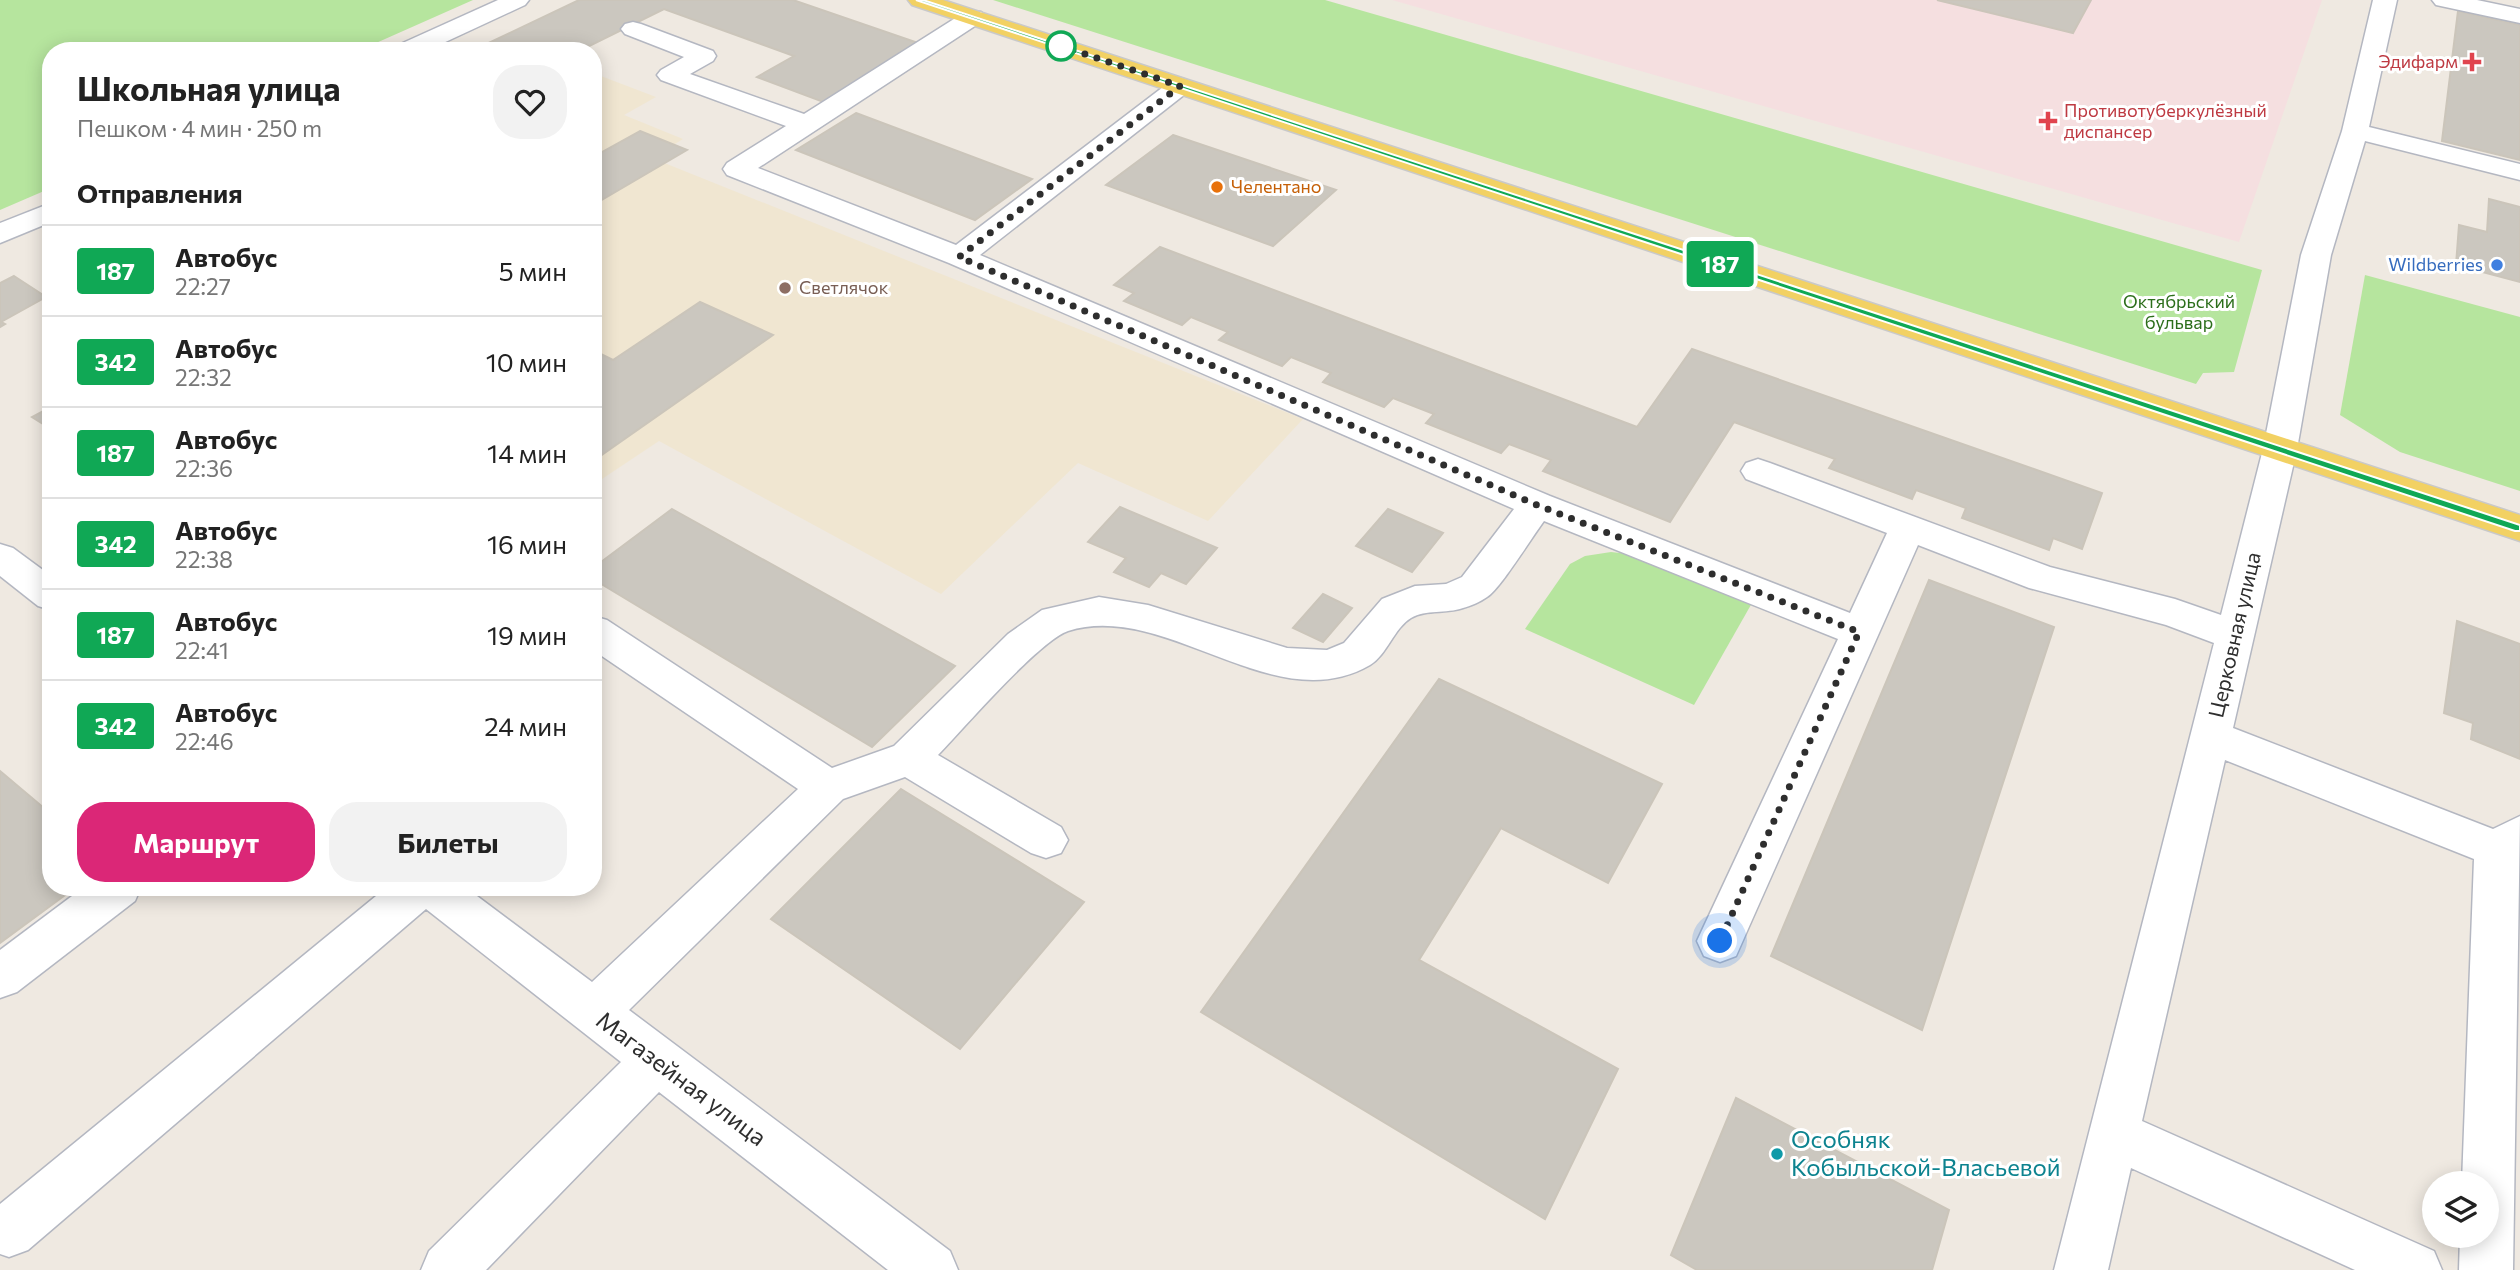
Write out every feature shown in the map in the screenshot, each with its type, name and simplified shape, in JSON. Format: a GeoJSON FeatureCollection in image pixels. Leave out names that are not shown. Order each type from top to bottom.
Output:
{"type":"FeatureCollection","features":[{"type":"Feature","properties":{"kind":"main road"},"geometry":{"type":"LineString","coordinates":[[920,0],[2520,528]]}},
{"type":"Feature","properties":{"kind":"street"},"geometry":{"type":"LineString","coordinates":[[425,42],[517,0]]}},
{"type":"Feature","properties":{"kind":"street","name":"Церковная улица"},"geometry":{"type":"LineString","coordinates":[[2081,1270],[2280,449],[2316,255],[2355,131],[2385,0]]}},
{"type":"Feature","properties":{"kind":"street"},"geometry":{"type":"LineString","coordinates":[[2444,0],[2520,16]]}},
{"type":"Feature","properties":{"kind":"street"},"geometry":{"type":"LineString","coordinates":[[973,17],[737,169],[959,257],[1537,505],[1859,632]]}},
{"type":"Feature","properties":{"kind":"street"},"geometry":{"type":"LineString","coordinates":[[632,29],[704,55],[670,75],[807,124]]}},
{"type":"Feature","properties":{"kind":"street"},"geometry":{"type":"LineString","coordinates":[[959,257],[1180,86]]}},
{"type":"Feature","properties":{"kind":"street"},"geometry":{"type":"LineString","coordinates":[[2355,131],[2520,172]]}},
{"type":"Feature","properties":{"kind":"street"},"geometry":{"type":"LineString","coordinates":[[0,234],[42,215]]}},
{"type":"Feature","properties":{"kind":"street"},"geometry":{"type":"LineString","coordinates":[[1758,471],[2042,578],[2175,613],[2235,636]]}},
{"type":"Feature","properties":{"kind":"street"},"geometry":{"type":"LineString","coordinates":[[594,1012],[828,788],[909,758],[1022,644],[1055,620],[1099,611],[1148,619],[1287,663],[1329,665],[1358,654],[1395,609],[1415,600],[1451,598],[1475,587],[1537,505]]}},
{"type":"Feature","properties":{"kind":"street"},"geometry":{"type":"LineString","coordinates":[[1720,941],[1907,528]]}},
{"type":"Feature","properties":{"kind":"street"},"geometry":{"type":"LineString","coordinates":[[0,557],[42,583]]}},
{"type":"Feature","properties":{"kind":"street"},"geometry":{"type":"LineString","coordinates":[[602,636],[828,788]]}},
{"type":"Feature","properties":{"kind":"street"},"geometry":{"type":"LineString","coordinates":[[2211,737],[2508,841],[2486,1270]]}},
{"type":"Feature","properties":{"kind":"street"},"geometry":{"type":"LineString","coordinates":[[909,758],[1046,840]]}},
{"type":"Feature","properties":{"kind":"street"},"geometry":{"type":"LineString","coordinates":[[0,977],[107,896]]}},
{"type":"Feature","properties":{"kind":"street"},"geometry":{"type":"LineString","coordinates":[[9,1231],[409,896]]}},
{"type":"Feature","properties":{"kind":"street","name":"Магазейная улица"},"geometry":{"type":"LineString","coordinates":[[443,896],[931,1270]]}},
{"type":"Feature","properties":{"kind":"street"},"geometry":{"type":"LineString","coordinates":[[448,1270],[657,1060]]}},
{"type":"Feature","properties":{"kind":"street"},"geometry":{"type":"LineString","coordinates":[[2114,1134],[2415,1270]]}},
{"type":"Feature","properties":{"kind":"shaded area","name":"Противотуберкулёзный диспансер"},"geometry":{"type":"Polygon","coordinates":[[[1392,0],[2322,0],[2239,242],[1392,0]]]}},
{"type":"Feature","properties":{"kind":"shaded area","name":"Светлячок"},"geometry":{"type":"Polygon","coordinates":[[[602,76],[656,97],[624,115],[683,139],[652,158],[1303,419],[1208,521],[1078,463],[941,594],[659,441],[602,479],[602,76]]]}},
{"type":"Feature","properties":{"kind":"green space"},"geometry":{"type":"Polygon","coordinates":[[[0,0],[473,0],[378,42],[42,42],[42,192],[0,210],[0,0]]]}},
{"type":"Feature","properties":{"kind":"green space","name":"Октябрьский бульвар"},"geometry":{"type":"Polygon","coordinates":[[[993,0],[1325,0],[2262,270],[2234,372],[2203,373],[2196,384],[993,0]]]}},
{"type":"Feature","properties":{"kind":"green space"},"geometry":{"type":"Polygon","coordinates":[[[2365,275],[2520,317],[2520,491],[2400,452],[2340,415],[2365,275]]]}},
{"type":"Feature","properties":{"kind":"green space"},"geometry":{"type":"Polygon","coordinates":[[[1611,552],[1637,555],[1752,603],[1694,705],[1525,629],[1570,564],[1585,556],[1611,552]]]}},
{"type":"Feature","properties":{"kind":"building"},"geometry":{"type":"Polygon","coordinates":[[[579,0],[793,0],[924,45],[826,103],[757,77],[794,56],[664,9],[597,42],[491,42],[579,0]]]}},
{"type":"Feature","properties":{"kind":"building"},"geometry":{"type":"Polygon","coordinates":[[[1937,0],[2091,0],[2073,33],[1937,0]]]}},
{"type":"Feature","properties":{"kind":"building"},"geometry":{"type":"Polygon","coordinates":[[[2458,11],[2520,25],[2520,160],[2442,141],[2458,11]]]}},
{"type":"Feature","properties":{"kind":"building"},"geometry":{"type":"Polygon","coordinates":[[[856,113],[1032,179],[975,220],[796,150],[856,113]]]}},
{"type":"Feature","properties":{"kind":"building"},"geometry":{"type":"Polygon","coordinates":[[[640,131],[687,150],[602,200],[602,152],[640,131]]]}},
{"type":"Feature","properties":{"kind":"building"},"geometry":{"type":"Polygon","coordinates":[[[1173,135],[1336,190],[1273,246],[1106,185],[1173,135]]]}},
{"type":"Feature","properties":{"kind":"building"},"geometry":{"type":"Polygon","coordinates":[[[2489,199],[2520,207],[2520,282],[2456,265],[2459,225],[2487,232],[2489,199]]]}},
{"type":"Feature","properties":{"kind":"building"},"geometry":{"type":"Polygon","coordinates":[[[1160,247],[1637,427],[1692,349],[2102,493],[2082,549],[2053,538],[2049,550],[1962,518],[1966,508],[1916,490],[1912,499],[1829,468],[1835,459],[1734,422],[1670,522],[1543,471],[1551,460],[1509,444],[1501,453],[1426,423],[1434,414],[1393,398],[1384,407],[1323,382],[1331,373],[1291,357],[1282,366],[1219,340],[1228,332],[1191,317],[1182,325],[1124,301],[1134,293],[1114,285],[1160,247]]]}},
{"type":"Feature","properties":{"kind":"building"},"geometry":{"type":"Polygon","coordinates":[[[14,276],[42,294],[42,299],[1,322],[5,324],[0,327],[0,283],[14,276]]]}},
{"type":"Feature","properties":{"kind":"building"},"geometry":{"type":"Polygon","coordinates":[[[700,302],[773,335],[602,455],[602,354],[613,360],[700,302]]]}},
{"type":"Feature","properties":{"kind":"building"},"geometry":{"type":"Polygon","coordinates":[[[42,412],[42,423],[32,417],[42,412]]]}},
{"type":"Feature","properties":{"kind":"building"},"geometry":{"type":"Polygon","coordinates":[[[1120,507],[1217,548],[1186,584],[1161,573],[1149,587],[1114,572],[1126,558],[1088,542],[1120,507]]]}},
{"type":"Feature","properties":{"kind":"building"},"geometry":{"type":"Polygon","coordinates":[[[672,509],[955,666],[872,747],[602,584],[602,561],[672,509]]]}},
{"type":"Feature","properties":{"kind":"building"},"geometry":{"type":"Polygon","coordinates":[[[1388,509],[1443,533],[1412,572],[1356,546],[1388,509]]]}},
{"type":"Feature","properties":{"kind":"building"},"geometry":{"type":"Polygon","coordinates":[[[1929,580],[2054,627],[1922,1030],[1771,956],[1929,580]]]}},
{"type":"Feature","properties":{"kind":"building"},"geometry":{"type":"Polygon","coordinates":[[[1323,594],[1352,608],[1323,642],[1293,628],[1323,594]]]}},
{"type":"Feature","properties":{"kind":"building"},"geometry":{"type":"Polygon","coordinates":[[[2457,621],[2520,644],[2520,759],[2471,739],[2473,723],[2444,713],[2457,621]]]}},
{"type":"Feature","properties":{"kind":"building"},"geometry":{"type":"Polygon","coordinates":[[[1439,679],[1662,784],[1608,883],[1501,828],[1419,960],[1618,1069],[1545,1219],[1201,1012],[1439,679]]]}},
{"type":"Feature","properties":{"kind":"building"},"geometry":{"type":"Polygon","coordinates":[[[0,771],[42,806],[42,896],[64,896],[0,943],[0,771]]]}},
{"type":"Feature","properties":{"kind":"building"},"geometry":{"type":"Polygon","coordinates":[[[901,789],[1084,902],[960,1049],[771,919],[901,789]]]}},
{"type":"Feature","properties":{"kind":"building","name":"Особняк Кобыльской-Власьевой"},"geometry":{"type":"Polygon","coordinates":[[[1736,1098],[1949,1210],[1932,1270],[1697,1270],[1671,1255],[1736,1098]]]}},
{"type":"Feature","properties":{"kind":"bus line","name":"187"},"geometry":{"type":"LineString","coordinates":[[920,0],[2520,528]]}},
{"type":"Feature","properties":{"kind":"place","name":"Эдифарм"},"geometry":{"type":"Point","coordinates":[2472,62]}},
{"type":"Feature","properties":{"kind":"place","name":"Противотуберкулёзный диспансер"},"geometry":{"type":"Point","coordinates":[2048,121]}},
{"type":"Feature","properties":{"kind":"place","name":"Челентано"},"geometry":{"type":"Point","coordinates":[1217,187]}},
{"type":"Feature","properties":{"kind":"place","name":"Wildberries"},"geometry":{"type":"Point","coordinates":[2497,265]}},
{"type":"Feature","properties":{"kind":"place","name":"Светлячок"},"geometry":{"type":"Point","coordinates":[785,288]}},
{"type":"Feature","properties":{"kind":"place","name":"Особняк Кобыльской-Власьевой"},"geometry":{"type":"Point","coordinates":[1777,1154]}},
{"type":"Feature","properties":{"kind":"route"},"geometry":{"type":"LineString","coordinates":[[1061,46],[1180,86],[959,257],[1537,505],[1859,632],[1720,941]]}}]}
